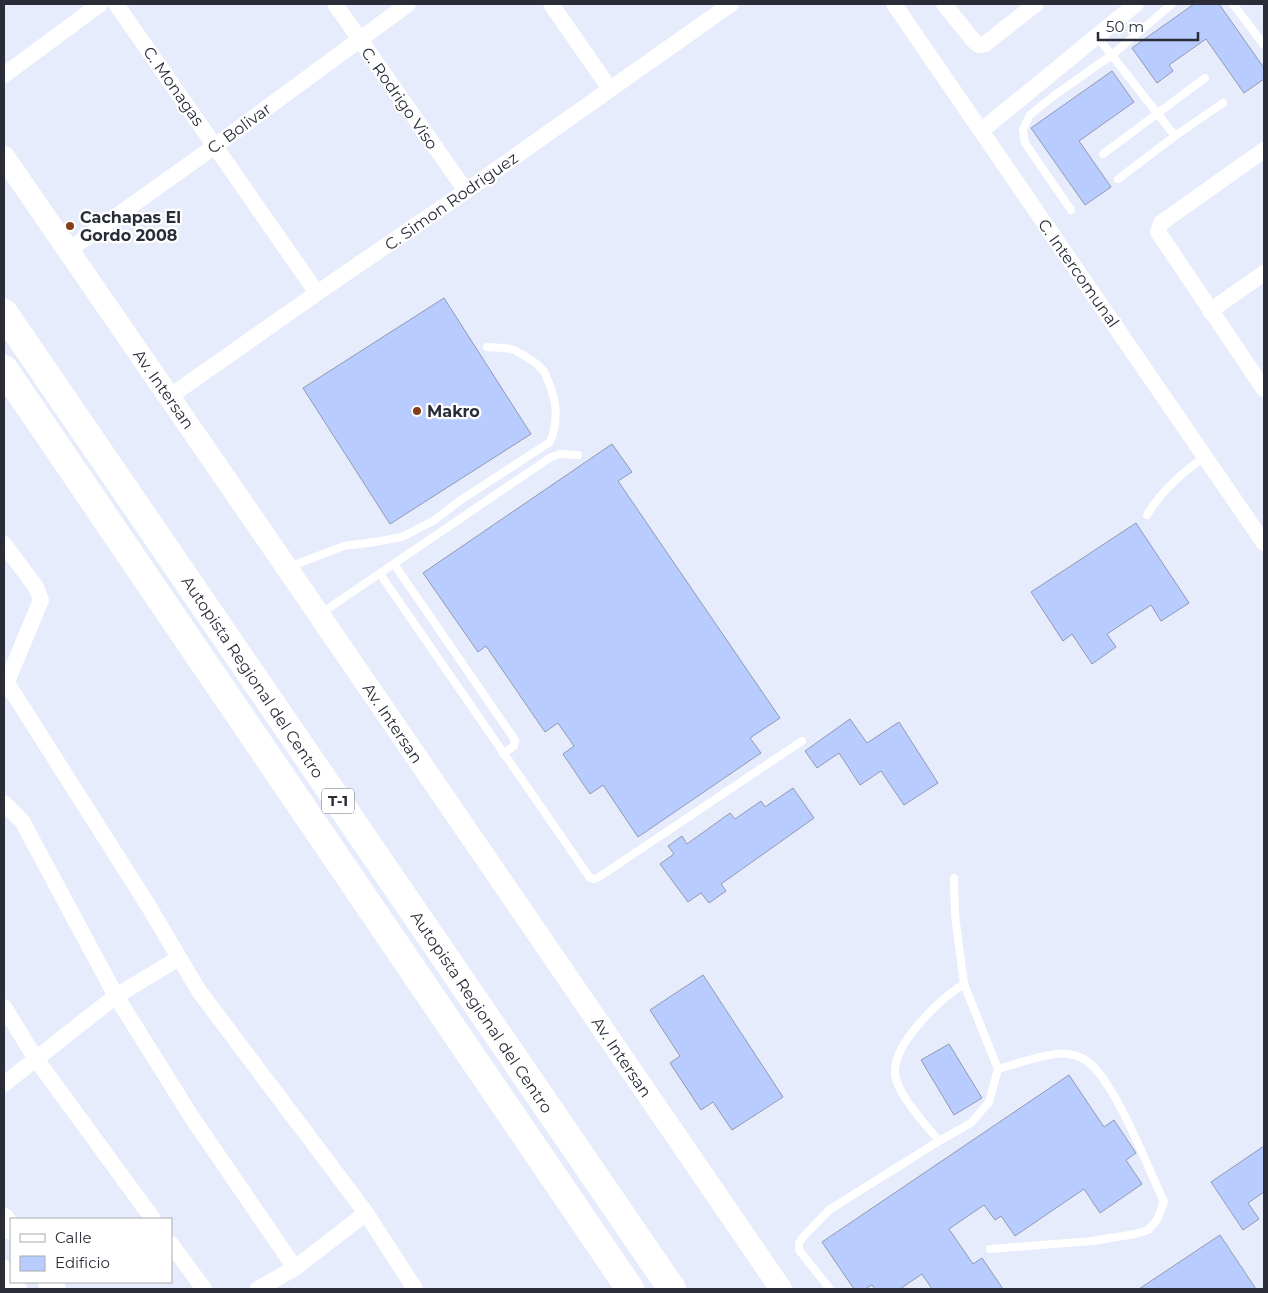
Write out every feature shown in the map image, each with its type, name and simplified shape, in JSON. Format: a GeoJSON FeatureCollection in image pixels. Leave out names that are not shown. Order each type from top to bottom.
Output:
{"type":"FeatureCollection","features":[{"type":"Feature","properties":{"kind":"highway","name":"Autopista Regional del Centro"},"geometry":{"type":"LineString","coordinates":[[4,313],[672,1289]]}},
{"type":"Feature","properties":{"kind":"highway","name":"Autopista Regional del Centro"},"geometry":{"type":"LineString","coordinates":[[4,369],[630,1289]]}},
{"type":"Feature","properties":{"kind":"street"},"geometry":{"type":"LineString","coordinates":[[4,75],[100,4]]}},
{"type":"Feature","properties":{"kind":"street","name":"C. Monagas"},"geometry":{"type":"LineString","coordinates":[[116,4],[317,293]]}},
{"type":"Feature","properties":{"kind":"street","name":"C. Rodrigo Viso"},"geometry":{"type":"LineString","coordinates":[[335,4],[466,191]]}},
{"type":"Feature","properties":{"kind":"street","name":"C. Bolivar"},"geometry":{"type":"LineString","coordinates":[[69,250],[216,146],[408,4]]}},
{"type":"Feature","properties":{"kind":"street"},"geometry":{"type":"LineString","coordinates":[[551,4],[610,89]]}},
{"type":"Feature","properties":{"kind":"street","name":"C. Simon Rodriguez"},"geometry":{"type":"LineString","coordinates":[[169,397],[466,191],[730,4]]}},
{"type":"Feature","properties":{"kind":"street","name":"C. Intercomunal"},"geometry":{"type":"LineString","coordinates":[[894,4],[1264,543]]}},
{"type":"Feature","properties":{"kind":"street"},"geometry":{"type":"LineString","coordinates":[[944,4],[979,45],[985,44],[1036,4]]}},
{"type":"Feature","properties":{"kind":"street"},"geometry":{"type":"LineString","coordinates":[[981,130],[1136,4]]}},
{"type":"Feature","properties":{"kind":"street"},"geometry":{"type":"LineString","coordinates":[[1264,150],[1161,223],[1158,232],[1264,389]]}},
{"type":"Feature","properties":{"kind":"street","name":"Av. Intersan"},"geometry":{"type":"LineString","coordinates":[[4,157],[288,568],[781,1289]]}},
{"type":"Feature","properties":{"kind":"street"},"geometry":{"type":"LineString","coordinates":[[1210,310],[1264,273]]}},
{"type":"Feature","properties":{"kind":"street"},"geometry":{"type":"LineString","coordinates":[[4,544],[36,587],[42,600],[5,686],[199,991],[366,1213],[415,1289]]}},
{"type":"Feature","properties":{"kind":"street"},"geometry":{"type":"LineString","coordinates":[[4,803],[22,821],[116,996],[191,1116],[295,1268]]}},
{"type":"Feature","properties":{"kind":"street"},"geometry":{"type":"LineString","coordinates":[[4,1084],[116,996],[179,958]]}},
{"type":"Feature","properties":{"kind":"street"},"geometry":{"type":"LineString","coordinates":[[4,1007],[36,1059],[152,1218]]}},
{"type":"Feature","properties":{"kind":"street"},"geometry":{"type":"LineString","coordinates":[[258,1289],[295,1268],[366,1213]]}},
{"type":"Feature","properties":{"kind":"street"},"geometry":{"type":"LineString","coordinates":[[172,1245],[204,1289]]}},
{"type":"Feature","properties":{"kind":"lane"},"geometry":{"type":"LineString","coordinates":[[1071,210],[1025,143],[1023,129],[1030,115],[1113,54],[1172,4]]}},
{"type":"Feature","properties":{"kind":"lane"},"geometry":{"type":"LineString","coordinates":[[1233,4],[1264,45]]}},
{"type":"Feature","properties":{"kind":"lane"},"geometry":{"type":"LineString","coordinates":[[1096,35],[1113,54],[1175,136]]}},
{"type":"Feature","properties":{"kind":"lane"},"geometry":{"type":"LineString","coordinates":[[1102,154],[1205,78]]}},
{"type":"Feature","properties":{"kind":"lane"},"geometry":{"type":"LineString","coordinates":[[1118,180],[1175,136],[1223,103]]}},
{"type":"Feature","properties":{"kind":"lane"},"geometry":{"type":"LineString","coordinates":[[288,568],[344,546],[402,538],[433,521],[461,500],[550,442],[555,430],[555,404],[544,370],[530,359],[512,349],[486,347]]}},
{"type":"Feature","properties":{"kind":"lane"},"geometry":{"type":"LineString","coordinates":[[319,615],[551,458],[560,454],[578,455]]}},
{"type":"Feature","properties":{"kind":"lane"},"geometry":{"type":"LineString","coordinates":[[1147,515],[1155,501],[1188,469],[1206,456]]}},
{"type":"Feature","properties":{"kind":"lane"},"geometry":{"type":"LineString","coordinates":[[394,564],[515,740],[514,746],[503,754]]}},
{"type":"Feature","properties":{"kind":"lane"},"geometry":{"type":"LineString","coordinates":[[380,574],[590,878],[599,878],[802,741]]}},
{"type":"Feature","properties":{"kind":"lane"},"geometry":{"type":"LineString","coordinates":[[830,1289],[798,1250],[799,1243],[803,1237],[829,1210],[971,1123],[989,1102],[998,1069],[964,984],[955,915],[954,878]]}},
{"type":"Feature","properties":{"kind":"lane"},"geometry":{"type":"LineString","coordinates":[[939,1141],[904,1095],[895,1073],[899,1052],[929,1011],[964,984]]}},
{"type":"Feature","properties":{"kind":"lane"},"geometry":{"type":"LineString","coordinates":[[990,1249],[1092,1241],[1136,1234],[1148,1230],[1157,1220],[1164,1202],[1120,1106],[1101,1075],[1086,1060],[1068,1054],[1045,1056],[998,1069]]}},
{"type":"Feature","properties":{"kind":"building"},"geometry":{"type":"Polygon","coordinates":[[[1194,4],[1219,4],[1264,68],[1264,79],[1244,93],[1206,39],[1169,65],[1173,71],[1157,83],[1132,48],[1194,4]]]}},
{"type":"Feature","properties":{"kind":"building"},"geometry":{"type":"Polygon","coordinates":[[[1112,71],[1134,102],[1079,141],[1111,187],[1085,205],[1031,128],[1112,71]]]}},
{"type":"Feature","properties":{"kind":"building","name":"Makro"},"geometry":{"type":"Polygon","coordinates":[[[444,298],[531,434],[390,524],[303,388],[444,298]]]}},
{"type":"Feature","properties":{"kind":"building"},"geometry":{"type":"Polygon","coordinates":[[[612,444],[632,472],[618,481],[780,718],[750,738],[761,753],[638,837],[603,785],[590,794],[563,754],[574,746],[558,723],[545,732],[486,646],[478,652],[423,573],[612,444]]]}},
{"type":"Feature","properties":{"kind":"building"},"geometry":{"type":"Polygon","coordinates":[[[1136,523],[1189,603],[1161,621],[1151,605],[1107,634],[1116,647],[1092,664],[1072,634],[1063,641],[1031,592],[1136,523]]]}},
{"type":"Feature","properties":{"kind":"building"},"geometry":{"type":"Polygon","coordinates":[[[850,719],[867,743],[899,722],[938,783],[904,805],[881,771],[860,785],[839,753],[817,768],[805,751],[850,719]]]}},
{"type":"Feature","properties":{"kind":"building"},"geometry":{"type":"Polygon","coordinates":[[[793,788],[814,818],[721,884],[726,891],[709,903],[701,893],[688,902],[660,864],[674,854],[668,846],[682,836],[687,844],[730,813],[735,819],[761,801],[765,807],[793,788]]]}},
{"type":"Feature","properties":{"kind":"building"},"geometry":{"type":"Polygon","coordinates":[[[703,975],[783,1097],[732,1130],[713,1102],[701,1110],[670,1063],[680,1056],[650,1010],[703,975]]]}},
{"type":"Feature","properties":{"kind":"building"},"geometry":{"type":"Polygon","coordinates":[[[949,1044],[982,1098],[954,1115],[921,1060],[949,1044]]]}},
{"type":"Feature","properties":{"kind":"building"},"geometry":{"type":"Polygon","coordinates":[[[1069,1075],[1104,1127],[1114,1120],[1136,1153],[1126,1160],[1142,1184],[1100,1213],[1084,1189],[1015,1236],[1001,1216],[995,1220],[984,1205],[949,1229],[973,1264],[982,1258],[1003,1289],[932,1289],[922,1274],[900,1289],[875,1289],[872,1285],[865,1289],[854,1289],[822,1242],[1069,1075]]]}},
{"type":"Feature","properties":{"kind":"building"},"geometry":{"type":"Polygon","coordinates":[[[1264,1146],[1264,1192],[1248,1203],[1259,1219],[1243,1230],[1211,1182],[1264,1146]]]}},
{"type":"Feature","properties":{"kind":"building"},"geometry":{"type":"Polygon","coordinates":[[[1220,1235],[1256,1289],[1139,1289],[1220,1235]]]}},
{"type":"Feature","properties":{"kind":"place","name":"Cachapas El Gordo 2008"},"geometry":{"type":"Point","coordinates":[70,226]}},
{"type":"Feature","properties":{"kind":"place","name":"Makro"},"geometry":{"type":"Point","coordinates":[417,411]}}]}
